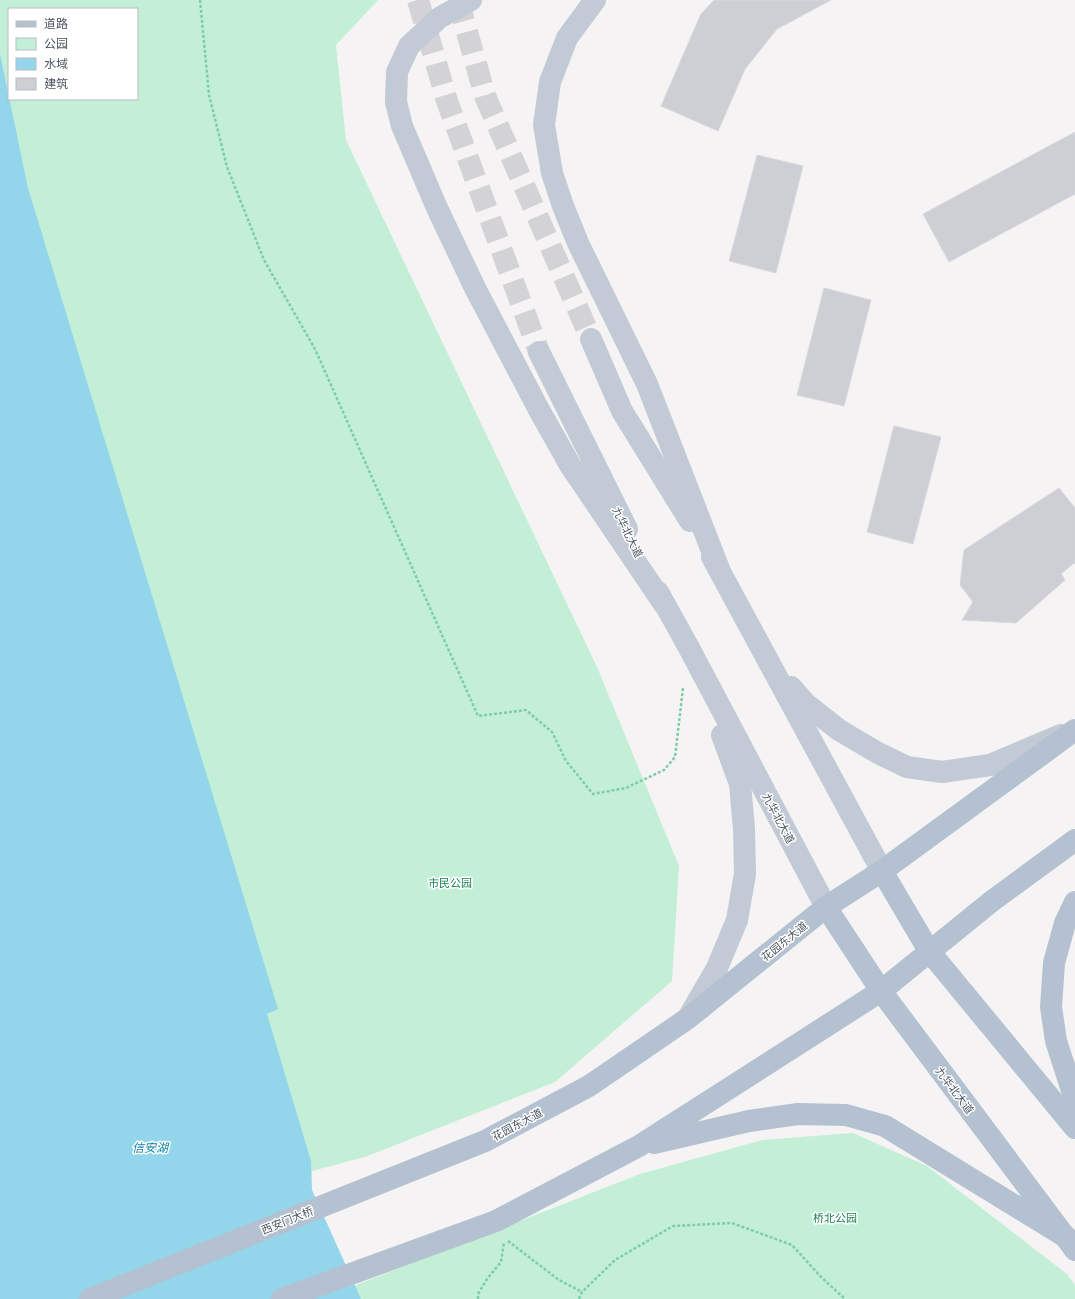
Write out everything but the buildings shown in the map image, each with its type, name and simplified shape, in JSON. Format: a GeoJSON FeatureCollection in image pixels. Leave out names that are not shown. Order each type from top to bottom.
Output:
{"type":"FeatureCollection","features":[{"type":"Feature","properties":{"kind":"main road"},"geometry":{"type":"LineString","coordinates":[[471,0],[439,18],[410,46],[397,72],[396,102],[402,126],[437,208],[475,288],[570,465],[664,604]]}},
{"type":"Feature","properties":{"kind":"main road"},"geometry":{"type":"LineString","coordinates":[[595,0],[567,38],[550,82],[544,125],[552,173],[578,243],[647,384],[719,569]]}},
{"type":"Feature","properties":{"kind":"main road"},"geometry":{"type":"LineString","coordinates":[[591,339],[622,411],[719,569],[882,870],[929,951],[1075,1128]]}},
{"type":"Feature","properties":{"kind":"main road","name":"九华北大道"},"geometry":{"type":"LineString","coordinates":[[539,352],[664,604],[688,646],[826,907],[881,991],[1070,1244]]}},
{"type":"Feature","properties":{"kind":"main road"},"geometry":{"type":"LineString","coordinates":[[687,1019],[717,968],[737,920],[745,874],[744,829],[740,784],[688,646]]}},
{"type":"Feature","properties":{"kind":"main road"},"geometry":{"type":"LineString","coordinates":[[771,665],[806,704],[839,730],[878,753],[907,767],[942,772],[990,765],[1075,729]]}},
{"type":"Feature","properties":{"kind":"main road","name":"花园东大道"},"geometry":{"type":"LineString","coordinates":[[485,1142],[589,1086],[687,1019],[826,907],[882,870],[1075,729]]}},
{"type":"Feature","properties":{"kind":"main road"},"geometry":{"type":"LineString","coordinates":[[282,1299],[496,1221],[639,1146],[881,991],[992,901],[1075,840]]}},
{"type":"Feature","properties":{"kind":"main road"},"geometry":{"type":"LineString","coordinates":[[1075,902],[1066,923],[1054,963],[1050,1007],[1056,1041],[1075,1100]]}},
{"type":"Feature","properties":{"kind":"main road"},"geometry":{"type":"LineString","coordinates":[[639,1146],[749,1121],[798,1114],[846,1115],[885,1126],[1070,1244]]}},
{"type":"Feature","properties":{"kind":"main road","name":"西安门大桥"},"geometry":{"type":"LineString","coordinates":[[90,1299],[485,1142]]}},
{"type":"Feature","properties":{"kind":"path"},"geometry":{"type":"LineString","coordinates":[[200,0],[209,95],[227,167],[264,260],[315,349],[478,716],[526,710],[552,732],[566,761],[592,794],[626,788],[664,770],[675,757],[684,683]]}},
{"type":"Feature","properties":{"kind":"path"},"geometry":{"type":"LineString","coordinates":[[579,1299],[582,1292],[615,1260],[672,1226],[732,1223],[792,1245],[821,1277],[845,1299]]}},
{"type":"Feature","properties":{"kind":"path"},"geometry":{"type":"LineString","coordinates":[[478,1299],[478,1294],[487,1279],[502,1262],[505,1238],[559,1280],[582,1292]]}},
{"type":"Feature","properties":{"kind":"green space","name":"市民公园"},"geometry":{"type":"Polygon","coordinates":[[[0,0],[378,0],[336,45],[346,140],[597,667],[679,866],[672,981],[555,1082],[365,1157],[308,1172],[0,92],[0,0]]]}},
{"type":"Feature","properties":{"kind":"green space","name":"桥北公园"},"geometry":{"type":"Polygon","coordinates":[[[853,1133],[927,1166],[1067,1274],[1075,1285],[1075,1299],[350,1299],[346,1289],[640,1174],[762,1140],[853,1133]]]}},
{"type":"Feature","properties":{"kind":"water","name":"信安湖"},"geometry":{"type":"Polygon","coordinates":[[[0,54],[8,92],[8,100],[10,100],[28,188],[278,1009],[267,1014],[311,1161],[312,1190],[361,1299],[0,1299],[0,54]]]}},
{"type":"Feature","properties":{"kind":"tunnel"},"geometry":{"type":"LineString","coordinates":[[418,0],[447,101],[539,352]]}},
{"type":"Feature","properties":{"kind":"tunnel"},"geometry":{"type":"LineString","coordinates":[[458,0],[485,96],[591,339]]}}]}
